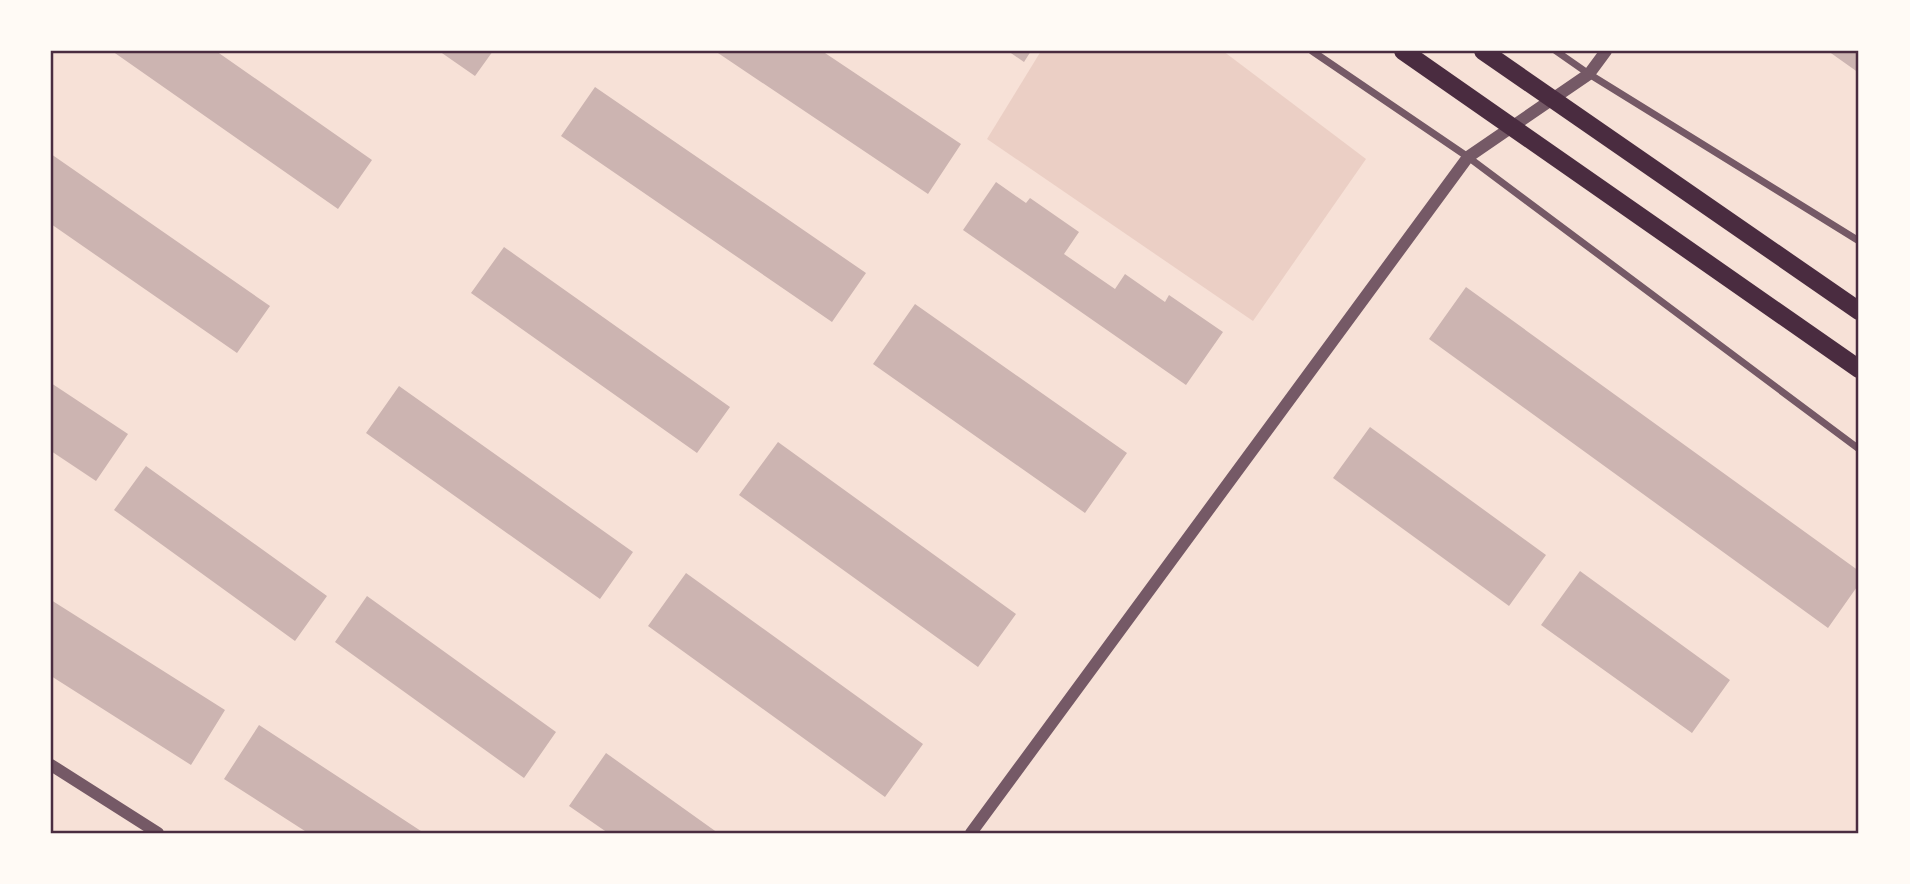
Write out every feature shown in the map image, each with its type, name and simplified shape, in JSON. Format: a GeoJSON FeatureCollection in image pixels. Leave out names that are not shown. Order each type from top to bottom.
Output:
{"type":"FeatureCollection","features":[{"type":"Feature","properties":{"kind":"main road"},"geometry":{"type":"LineString","coordinates":[[1403,51],[1859,369]]}},
{"type":"Feature","properties":{"kind":"main road"},"geometry":{"type":"LineString","coordinates":[[1483,51],[1859,311]]}},
{"type":"Feature","properties":{"kind":"street"},"geometry":{"type":"LineString","coordinates":[[1312,51],[1468,158],[1859,449]]}},
{"type":"Feature","properties":{"kind":"street"},"geometry":{"type":"LineString","coordinates":[[1556,51],[1859,241]]}},
{"type":"Feature","properties":{"kind":"street"},"geometry":{"type":"LineString","coordinates":[[971,833],[1468,158],[1589,74],[1606,51]]}},
{"type":"Feature","properties":{"kind":"street"},"geometry":{"type":"LineString","coordinates":[[51,765],[158,833]]}},
{"type":"Feature","properties":{"kind":"shaded area"},"geometry":{"type":"Polygon","coordinates":[[[1041,51],[1223,51],[1366,159],[1253,321],[987,139],[1041,51]]]}},
{"type":"Feature","properties":{"kind":"building"},"geometry":{"type":"Polygon","coordinates":[[[112,51],[216,51],[372,160],[338,209],[112,51]]]}},
{"type":"Feature","properties":{"kind":"building"},"geometry":{"type":"Polygon","coordinates":[[[439,51],[493,51],[475,76],[439,51]]]}},
{"type":"Feature","properties":{"kind":"building"},"geometry":{"type":"Polygon","coordinates":[[[715,51],[822,51],[961,144],[928,194],[715,51]]]}},
{"type":"Feature","properties":{"kind":"building"},"geometry":{"type":"Polygon","coordinates":[[[1008,51],[1031,51],[1024,62],[1008,51]]]}},
{"type":"Feature","properties":{"kind":"building"},"geometry":{"type":"Polygon","coordinates":[[[1828,51],[1859,51],[1859,73],[1828,51]]]}},
{"type":"Feature","properties":{"kind":"building"},"geometry":{"type":"Polygon","coordinates":[[[595,87],[866,273],[832,322],[561,136],[595,87]]]}},
{"type":"Feature","properties":{"kind":"building"},"geometry":{"type":"Polygon","coordinates":[[[51,154],[270,306],[237,353],[51,224],[51,154]]]}},
{"type":"Feature","properties":{"kind":"building"},"geometry":{"type":"Polygon","coordinates":[[[996,182],[1026,203],[1030,198],[1079,232],[1064,254],[1115,289],[1125,274],[1165,302],[1169,295],[1223,332],[1186,385],[963,230],[996,182]]]}},
{"type":"Feature","properties":{"kind":"building"},"geometry":{"type":"Polygon","coordinates":[[[504,247],[730,407],[697,453],[471,293],[504,247]]]}},
{"type":"Feature","properties":{"kind":"building"},"geometry":{"type":"Polygon","coordinates":[[[1466,287],[1859,571],[1859,584],[1828,628],[1429,339],[1466,287]]]}},
{"type":"Feature","properties":{"kind":"building"},"geometry":{"type":"Polygon","coordinates":[[[915,304],[1127,453],[1085,513],[873,364],[915,304]]]}},
{"type":"Feature","properties":{"kind":"building"},"geometry":{"type":"Polygon","coordinates":[[[51,383],[128,434],[96,481],[51,451],[51,383]]]}},
{"type":"Feature","properties":{"kind":"building"},"geometry":{"type":"Polygon","coordinates":[[[399,386],[633,552],[600,599],[366,433],[399,386]]]}},
{"type":"Feature","properties":{"kind":"building"},"geometry":{"type":"Polygon","coordinates":[[[1370,427],[1546,555],[1509,606],[1333,478],[1370,427]]]}},
{"type":"Feature","properties":{"kind":"building"},"geometry":{"type":"Polygon","coordinates":[[[778,442],[1016,614],[978,667],[739,495],[778,442]]]}},
{"type":"Feature","properties":{"kind":"building"},"geometry":{"type":"Polygon","coordinates":[[[146,466],[327,596],[295,641],[114,510],[146,466]]]}},
{"type":"Feature","properties":{"kind":"building"},"geometry":{"type":"Polygon","coordinates":[[[1580,571],[1730,680],[1692,733],[1541,625],[1580,571]]]}},
{"type":"Feature","properties":{"kind":"building"},"geometry":{"type":"Polygon","coordinates":[[[686,573],[923,744],[885,797],[648,626],[686,573]]]}},
{"type":"Feature","properties":{"kind":"building"},"geometry":{"type":"Polygon","coordinates":[[[367,596],[556,732],[524,778],[335,642],[367,596]]]}},
{"type":"Feature","properties":{"kind":"building"},"geometry":{"type":"Polygon","coordinates":[[[51,600],[225,710],[191,765],[51,676],[51,600]]]}},
{"type":"Feature","properties":{"kind":"building"},"geometry":{"type":"Polygon","coordinates":[[[259,725],[424,833],[308,833],[224,779],[259,725]]]}},
{"type":"Feature","properties":{"kind":"building"},"geometry":{"type":"Polygon","coordinates":[[[606,753],[718,833],[608,833],[569,806],[606,753]]]}}]}
